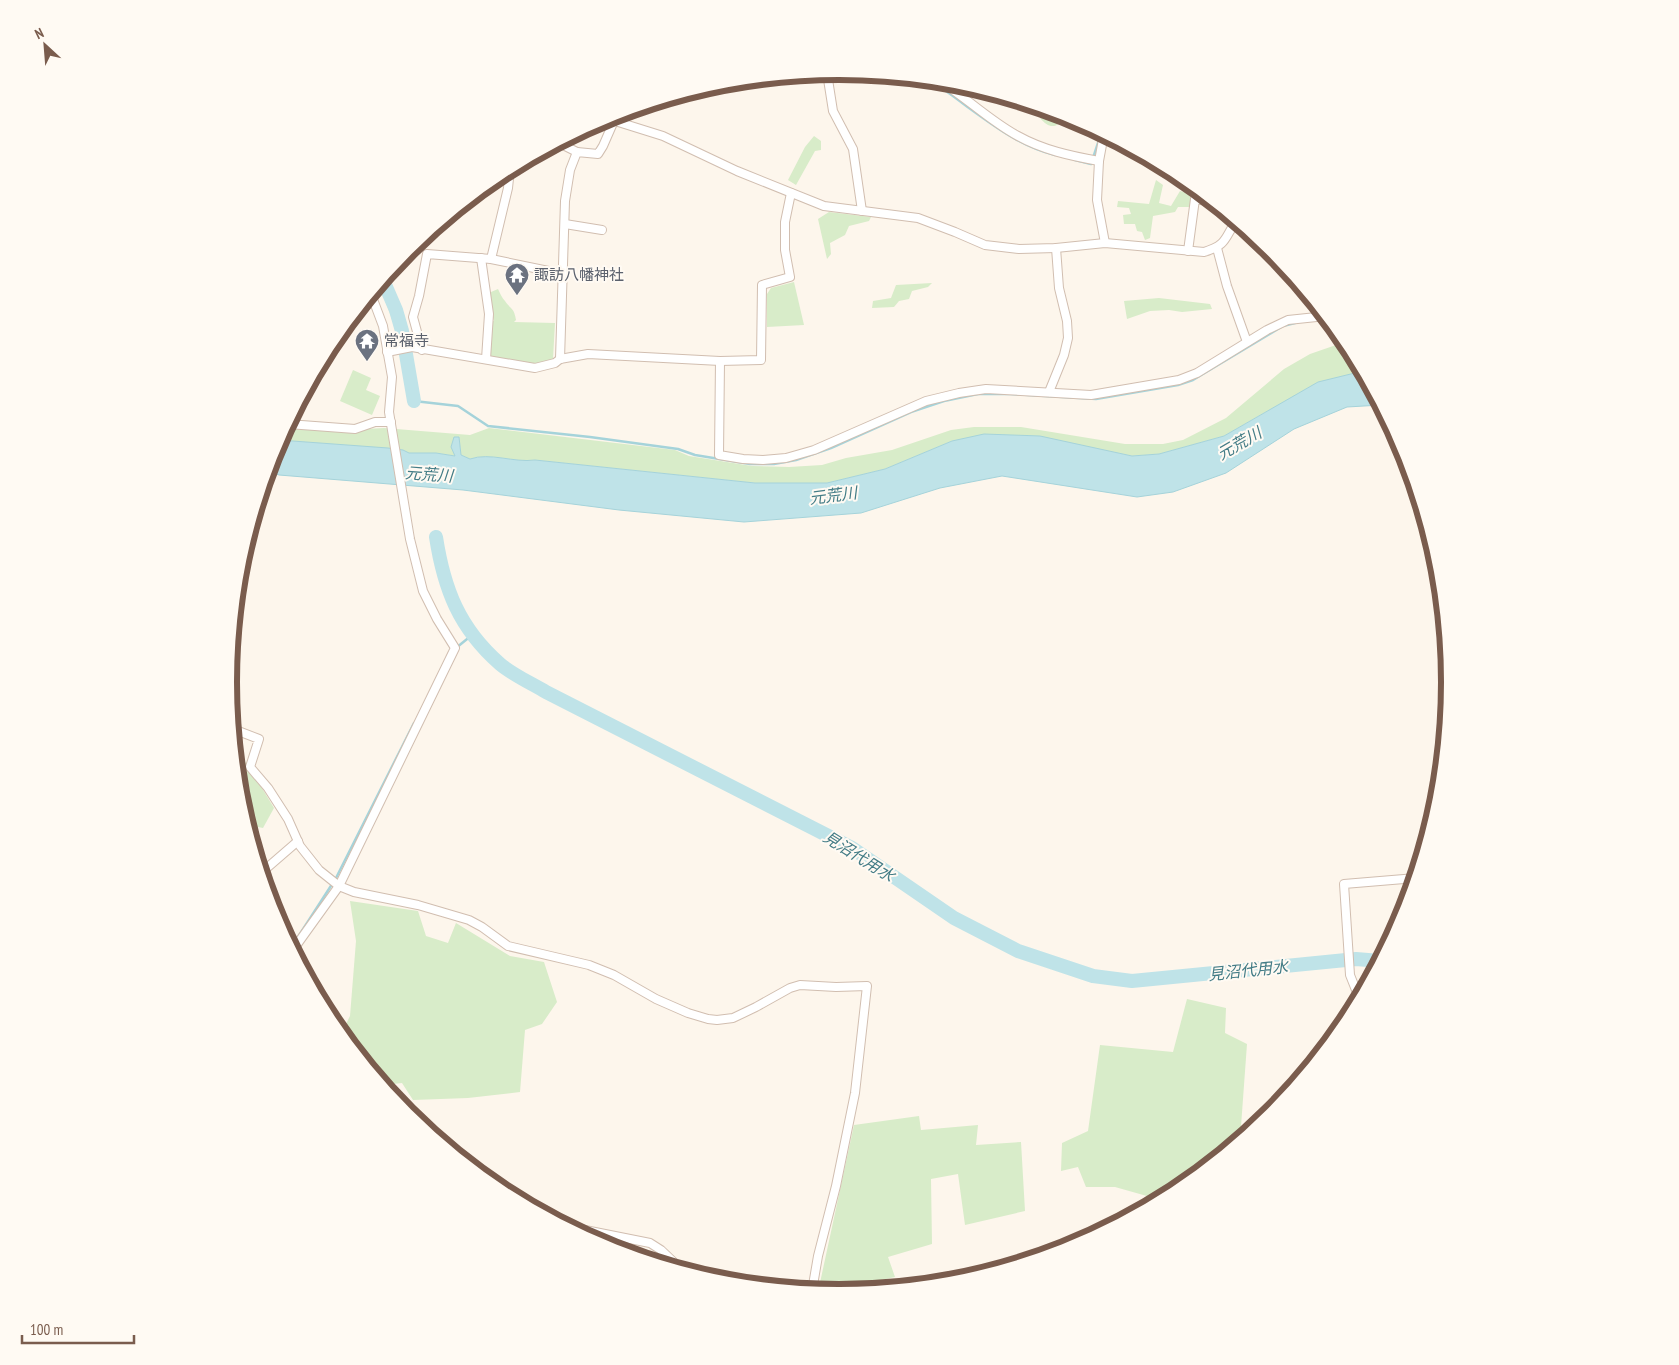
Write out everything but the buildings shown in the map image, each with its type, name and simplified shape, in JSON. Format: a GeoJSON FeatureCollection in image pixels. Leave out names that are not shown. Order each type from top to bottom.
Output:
{"type":"FeatureCollection","features":[{"type":"Feature","properties":{"kind":"street"},"geometry":{"type":"LineString","coordinates":[[828,80],[833,111],[854,149],[862,211]]}},
{"type":"Feature","properties":{"kind":"street"},"geometry":{"type":"LineString","coordinates":[[955,92],[1018,136],[1042,147],[1072,156],[1099,161]]}},
{"type":"Feature","properties":{"kind":"street"},"geometry":{"type":"LineString","coordinates":[[623,121],[663,136],[737,172],[824,206],[918,218],[985,245],[1019,249],[1056,248],[1105,243],[1204,252],[1217,248],[1225,242],[1233,227]]}},
{"type":"Feature","properties":{"kind":"street"},"geometry":{"type":"LineString","coordinates":[[566,146],[577,152],[598,154],[613,125]]}},
{"type":"Feature","properties":{"kind":"street"},"geometry":{"type":"LineString","coordinates":[[1103,141],[1099,161],[1097,200],[1105,243]]}},
{"type":"Feature","properties":{"kind":"street"},"geometry":{"type":"LineString","coordinates":[[560,359],[565,201],[570,170],[577,152]]}},
{"type":"Feature","properties":{"kind":"street"},"geometry":{"type":"LineString","coordinates":[[491,259],[509,180]]}},
{"type":"Feature","properties":{"kind":"street"},"geometry":{"type":"LineString","coordinates":[[387,352],[412,347],[535,368],[556,363],[560,359],[588,354],[720,361],[761,360],[762,285],[790,277],[784,250],[785,222],[791,193]]}},
{"type":"Feature","properties":{"kind":"street"},"geometry":{"type":"LineString","coordinates":[[1188,251],[1195,199],[1198,200]]}},
{"type":"Feature","properties":{"kind":"street"},"geometry":{"type":"LineString","coordinates":[[565,224],[602,230]]}},
{"type":"Feature","properties":{"kind":"street"},"geometry":{"type":"LineString","coordinates":[[1049,392],[1064,355],[1068,338],[1067,321],[1059,288],[1056,248]]}},
{"type":"Feature","properties":{"kind":"street"},"geometry":{"type":"LineString","coordinates":[[1217,248],[1227,286],[1247,342]]}},
{"type":"Feature","properties":{"kind":"street"},"geometry":{"type":"LineString","coordinates":[[422,350],[413,317],[427,254],[491,259],[563,274]]}},
{"type":"Feature","properties":{"kind":"street"},"geometry":{"type":"LineString","coordinates":[[481,258],[489,314],[486,359]]}},
{"type":"Feature","properties":{"kind":"street"},"geometry":{"type":"LineString","coordinates":[[297,944],[339,886],[455,648],[423,590],[408,532],[389,403],[392,377],[383,326],[374,301]]}},
{"type":"Feature","properties":{"kind":"street"},"geometry":{"type":"LineString","coordinates":[[720,361],[718,456],[743,460],[763,460],[786,458],[814,450],[926,402],[959,393],[986,389],[1091,396],[1179,380],[1197,373],[1247,342],[1288,320],[1318,317]]}},
{"type":"Feature","properties":{"kind":"street"},"geometry":{"type":"LineString","coordinates":[[295,425],[354,429],[375,422],[392,425]]}},
{"type":"Feature","properties":{"kind":"street"},"geometry":{"type":"LineString","coordinates":[[239,731],[259,739],[250,767],[268,788],[288,819],[300,846],[320,870],[339,886],[354,892],[418,905],[469,920],[508,946],[589,965],[614,975],[656,999],[688,1013],[708,1019],[734,1018],[790,988],[800,985],[867,986],[855,1093],[813,1284]]}},
{"type":"Feature","properties":{"kind":"street"},"geometry":{"type":"LineString","coordinates":[[267,868],[298,841]]}},
{"type":"Feature","properties":{"kind":"street"},"geometry":{"type":"LineString","coordinates":[[1356,992],[1351,980],[1349,966],[1344,884],[1409,879]]}},
{"type":"Feature","properties":{"kind":"street"},"geometry":{"type":"LineString","coordinates":[[591,1231],[650,1242],[673,1261]]}},
{"type":"Feature","properties":{"kind":"green space"},"geometry":{"type":"Polygon","coordinates":[[[1040,115],[1061,122],[1050,126],[1040,118],[1040,115]]]}},
{"type":"Feature","properties":{"kind":"green space"},"geometry":{"type":"Polygon","coordinates":[[[814,136],[821,141],[821,150],[815,151],[796,185],[788,180],[805,147],[814,136]]]}},
{"type":"Feature","properties":{"kind":"green space"},"geometry":{"type":"Polygon","coordinates":[[[1156,180],[1163,185],[1159,203],[1171,206],[1180,191],[1188,193],[1191,198],[1190,207],[1178,207],[1175,212],[1153,216],[1150,238],[1145,240],[1142,232],[1137,231],[1135,224],[1124,224],[1123,215],[1131,214],[1129,208],[1117,207],[1118,201],[1149,204],[1156,180]]]}},
{"type":"Feature","properties":{"kind":"green space"},"geometry":{"type":"Polygon","coordinates":[[[829,212],[871,217],[869,221],[849,226],[845,235],[830,243],[831,254],[827,259],[818,219],[829,212]]]}},
{"type":"Feature","properties":{"kind":"green space"},"geometry":{"type":"Polygon","coordinates":[[[794,282],[804,325],[767,327],[767,294],[771,288],[794,282]]]}},
{"type":"Feature","properties":{"kind":"green space"},"geometry":{"type":"Polygon","coordinates":[[[932,283],[928,287],[912,291],[909,299],[899,301],[894,307],[872,308],[873,301],[891,298],[896,285],[932,283]]]}},
{"type":"Feature","properties":{"kind":"green space"},"geometry":{"type":"Polygon","coordinates":[[[498,289],[514,313],[516,320],[514,322],[555,323],[553,359],[545,362],[529,363],[490,357],[488,353],[491,321],[494,321],[491,311],[491,292],[498,289]]]}},
{"type":"Feature","properties":{"kind":"green space"},"geometry":{"type":"Polygon","coordinates":[[[383,290],[392,308],[401,345],[398,346],[394,325],[382,292],[383,290]]]}},
{"type":"Feature","properties":{"kind":"green space"},"geometry":{"type":"Polygon","coordinates":[[[1159,298],[1210,304],[1212,309],[1182,312],[1169,310],[1150,311],[1127,319],[1124,301],[1159,298]]]}},
{"type":"Feature","properties":{"kind":"green space"},"geometry":{"type":"Polygon","coordinates":[[[1336,345],[1340,348],[1356,373],[1264,413],[1224,436],[1159,454],[1132,456],[1112,452],[952,441],[885,469],[827,483],[755,483],[535,460],[527,461],[494,457],[470,459],[461,455],[459,437],[453,449],[456,456],[288,441],[294,426],[384,428],[470,435],[489,428],[675,450],[689,456],[752,466],[789,467],[822,465],[846,458],[892,450],[951,430],[974,427],[1021,427],[1125,444],[1163,444],[1183,440],[1226,418],[1284,369],[1310,354],[1336,345]]]}},
{"type":"Feature","properties":{"kind":"green space"},"geometry":{"type":"Polygon","coordinates":[[[353,370],[371,378],[366,390],[380,396],[372,415],[340,401],[353,370]]]}},
{"type":"Feature","properties":{"kind":"green space"},"geometry":{"type":"Polygon","coordinates":[[[242,761],[247,763],[274,808],[263,828],[255,827],[242,761]]]}},
{"type":"Feature","properties":{"kind":"green space"},"geometry":{"type":"Polygon","coordinates":[[[350,901],[418,911],[426,936],[448,943],[456,923],[510,956],[544,962],[557,1002],[542,1024],[525,1030],[520,1092],[468,1098],[413,1100],[402,1083],[391,1084],[345,1026],[350,1016],[356,941],[350,901]]]}},
{"type":"Feature","properties":{"kind":"green space"},"geometry":{"type":"Polygon","coordinates":[[[1187,999],[1226,1008],[1225,1033],[1247,1044],[1241,1132],[1206,1160],[1152,1197],[1115,1187],[1086,1187],[1078,1167],[1061,1171],[1062,1143],[1088,1131],[1100,1045],[1173,1052],[1187,999]]]}},
{"type":"Feature","properties":{"kind":"green space"},"geometry":{"type":"Polygon","coordinates":[[[919,1116],[921,1130],[978,1125],[976,1145],[1021,1142],[1025,1211],[965,1225],[958,1174],[931,1179],[932,1244],[888,1257],[895,1277],[860,1284],[820,1284],[854,1125],[919,1116]]]}},
{"type":"Feature","properties":{"kind":"water","name":"元荒川"},"geometry":{"type":"Polygon","coordinates":[[[1356,373],[1374,405],[1347,407],[1294,429],[1226,473],[1173,492],[1137,497],[1002,476],[940,488],[861,513],[744,522],[619,510],[463,490],[275,473],[288,441],[388,448],[403,450],[409,453],[436,453],[455,456],[451,447],[454,437],[459,437],[461,455],[470,459],[494,457],[527,461],[535,460],[755,483],[827,483],[885,469],[952,441],[984,434],[1040,436],[1132,456],[1159,454],[1224,436],[1318,382],[1356,373]]]}},
{"type":"Feature","properties":{"kind":"waterway"},"geometry":{"type":"LineString","coordinates":[[944,90],[1019,141],[1055,155]]}},
{"type":"Feature","properties":{"kind":"waterway"},"geometry":{"type":"LineString","coordinates":[[1075,160],[1091,164],[1099,140]]}},
{"type":"Feature","properties":{"kind":"waterway","name":"見沼代用水"},"geometry":{"type":"LineString","coordinates":[[386,286],[396,310],[402,331],[414,401]]}},
{"type":"Feature","properties":{"kind":"waterway"},"geometry":{"type":"LineString","coordinates":[[414,401],[458,406],[488,426],[678,449],[695,455],[750,464],[774,464],[796,460],[831,448],[911,412],[944,401],[978,394],[1096,399],[1178,385],[1193,380],[1283,326],[1295,323]]}},
{"type":"Feature","properties":{"kind":"waterway","name":"見沼代用水"},"geometry":{"type":"LineString","coordinates":[[436,537],[439,556],[449,591],[464,622],[486,650],[505,668],[546,692],[852,848]]}},
{"type":"Feature","properties":{"kind":"waterway","name":"見沼代用水"},"geometry":{"type":"LineString","coordinates":[[436,537],[439,556],[449,591],[464,622],[486,650],[505,668],[546,692],[852,848],[954,918],[1018,951],[1093,976],[1132,981],[1356,959],[1374,960]]}},
{"type":"Feature","properties":{"kind":"waterway"},"geometry":{"type":"LineString","coordinates":[[456,648],[472,635]]}},
{"type":"Feature","properties":{"kind":"waterway"},"geometry":{"type":"LineString","coordinates":[[298,937],[336,878],[414,723]]}},
{"type":"Feature","properties":{"kind":"place","name":"諏訪八幡神社"},"geometry":{"type":"Point","coordinates":[517,296]}},
{"type":"Feature","properties":{"kind":"place","name":"常福寺"},"geometry":{"type":"Point","coordinates":[367,362]}}]}
